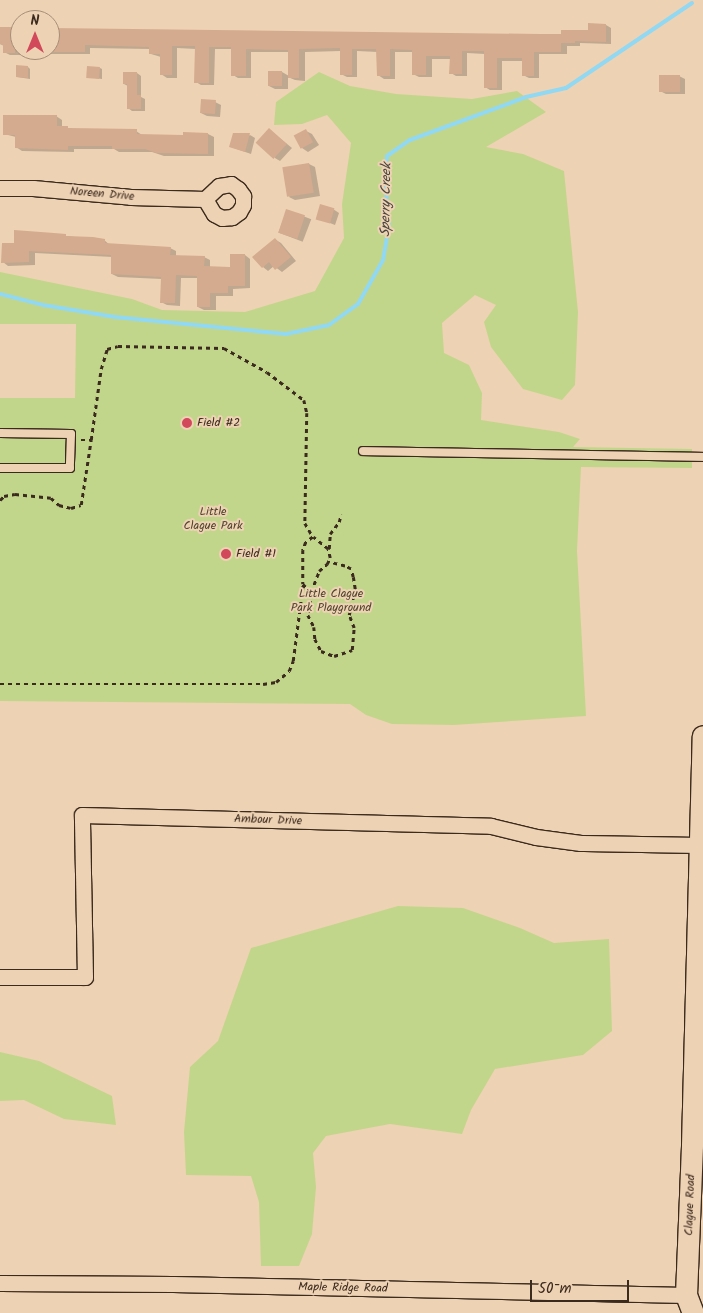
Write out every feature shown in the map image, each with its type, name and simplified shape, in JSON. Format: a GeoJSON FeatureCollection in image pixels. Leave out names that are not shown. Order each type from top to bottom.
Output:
{"type":"FeatureCollection","features":[{"type":"Feature","properties":{"kind":"main road","name":"Clague Road"},"geometry":{"type":"LineString","coordinates":[[689,1304],[698,1146],[701,878],[699,846],[703,736]]}},
{"type":"Feature","properties":{"kind":"street","name":"Noreen Drive"},"geometry":{"type":"LineString","coordinates":[[0,188],[33,188],[131,197],[205,199]]}},
{"type":"Feature","properties":{"kind":"street","name":"Ambour Drive"},"geometry":{"type":"LineString","coordinates":[[0,977],[85,977],[82,815],[491,826],[536,837],[581,843],[699,846]]}},
{"type":"Feature","properties":{"kind":"street","name":"Maple Ridge Road"},"geometry":{"type":"LineString","coordinates":[[0,1283],[173,1284],[689,1304]]}},
{"type":"Feature","properties":{"kind":"lane"},"geometry":{"type":"LineString","coordinates":[[0,432],[71,434],[70,468],[0,468]]}},
{"type":"Feature","properties":{"kind":"lane"},"geometry":{"type":"LineString","coordinates":[[363,451],[703,457]]}},
{"type":"Feature","properties":{"kind":"path"},"geometry":{"type":"LineString","coordinates":[[0,500],[4,496],[15,494],[51,498],[59,505],[71,508],[81,505],[102,369],[107,349],[118,346],[224,348],[267,372],[304,400],[307,412],[305,523],[313,537],[328,549],[329,553]]}},
{"type":"Feature","properties":{"kind":"path"},"geometry":{"type":"LineString","coordinates":[[79,440],[91,440]]}},
{"type":"Feature","properties":{"kind":"path"},"geometry":{"type":"LineString","coordinates":[[328,562],[351,569],[355,589],[351,597],[349,615],[354,628],[352,650],[334,656],[321,651],[314,627],[308,615],[316,576],[328,562],[330,534],[339,522],[341,514]]}},
{"type":"Feature","properties":{"kind":"path"},"geometry":{"type":"LineString","coordinates":[[0,684],[263,684],[276,682],[289,671],[293,661],[303,584],[303,550],[306,542],[313,537]]}},
{"type":"Feature","properties":{"kind":"path"},"geometry":{"type":"LineString","coordinates":[[303,584],[311,592],[313,590]]}},
{"type":"Feature","properties":{"kind":"green space"},"geometry":{"type":"Polygon","coordinates":[[[319,72],[350,86],[396,94],[472,99],[517,91],[546,112],[486,147],[523,154],[564,171],[578,312],[575,385],[562,400],[523,389],[491,347],[484,322],[496,305],[475,295],[442,323],[444,353],[469,365],[482,393],[481,420],[559,432],[580,439],[573,447],[692,449],[692,468],[581,467],[577,551],[586,716],[454,725],[392,724],[366,715],[350,704],[0,701],[0,398],[75,398],[76,324],[0,324],[0,272],[132,299],[162,310],[245,312],[315,291],[344,238],[342,204],[351,143],[327,115],[302,124],[274,125],[276,102],[319,72]]]}},
{"type":"Feature","properties":{"kind":"green space"},"geometry":{"type":"Polygon","coordinates":[[[398,906],[463,908],[520,928],[554,943],[609,939],[612,1031],[583,1055],[495,1069],[471,1110],[462,1134],[390,1124],[326,1136],[313,1153],[316,1187],[312,1234],[299,1266],[261,1266],[259,1202],[251,1176],[186,1175],[184,1132],[190,1067],[218,1041],[251,948],[398,906]]]}},
{"type":"Feature","properties":{"kind":"green space"},"geometry":{"type":"Polygon","coordinates":[[[0,1052],[39,1061],[112,1096],[116,1125],[64,1119],[24,1100],[0,1101],[0,1052]]]}},
{"type":"Feature","properties":{"kind":"building"},"geometry":{"type":"Polygon","coordinates":[[[588,23],[606,24],[606,42],[575,41],[575,43],[561,43],[561,52],[534,52],[534,76],[522,76],[522,58],[497,58],[497,88],[484,88],[484,51],[462,51],[462,74],[449,74],[450,56],[426,56],[426,75],[412,75],[412,50],[390,49],[390,76],[377,76],[376,49],[352,49],[352,75],[340,75],[340,48],[299,49],[299,78],[288,78],[288,50],[246,49],[246,76],[231,76],[231,47],[209,47],[209,83],[194,83],[195,46],[172,46],[172,75],[160,75],[160,54],[149,54],[149,47],[85,45],[85,52],[60,52],[60,28],[561,34],[561,30],[588,30],[588,23]]]}},
{"type":"Feature","properties":{"kind":"building"},"geometry":{"type":"Polygon","coordinates":[[[0,27],[10,27],[10,53],[3,53],[3,45],[0,44],[0,27]]]}},
{"type":"Feature","properties":{"kind":"building"},"geometry":{"type":"Polygon","coordinates":[[[16,65],[28,66],[28,78],[16,77],[16,65]]]}},
{"type":"Feature","properties":{"kind":"building"},"geometry":{"type":"Polygon","coordinates":[[[87,66],[100,67],[99,79],[86,78],[87,66]]]}},
{"type":"Feature","properties":{"kind":"building"},"geometry":{"type":"Polygon","coordinates":[[[268,71],[282,71],[282,86],[268,86],[268,71]]]}},
{"type":"Feature","properties":{"kind":"building"},"geometry":{"type":"Polygon","coordinates":[[[123,72],[137,72],[137,95],[141,95],[141,109],[127,109],[127,84],[123,84],[123,72]]]}},
{"type":"Feature","properties":{"kind":"building"},"geometry":{"type":"Polygon","coordinates":[[[659,75],[680,75],[680,92],[659,92],[659,75]]]}},
{"type":"Feature","properties":{"kind":"building"},"geometry":{"type":"Polygon","coordinates":[[[201,99],[216,100],[215,114],[200,113],[201,99]]]}},
{"type":"Feature","properties":{"kind":"building"},"geometry":{"type":"Polygon","coordinates":[[[3,115],[57,115],[57,126],[68,126],[68,128],[137,129],[137,134],[183,135],[183,132],[208,133],[208,154],[157,153],[145,149],[112,149],[112,146],[68,146],[68,150],[15,148],[15,135],[3,135],[3,115]]]}},
{"type":"Feature","properties":{"kind":"building"},"geometry":{"type":"Polygon","coordinates":[[[269,128],[287,144],[273,159],[256,143],[269,128]]]}},
{"type":"Feature","properties":{"kind":"building"},"geometry":{"type":"Polygon","coordinates":[[[306,129],[313,142],[301,149],[294,136],[306,129]]]}},
{"type":"Feature","properties":{"kind":"building"},"geometry":{"type":"Polygon","coordinates":[[[233,133],[250,133],[245,152],[229,147],[233,133]]]}},
{"type":"Feature","properties":{"kind":"building"},"geometry":{"type":"Polygon","coordinates":[[[309,163],[314,193],[287,197],[282,167],[309,163]]]}},
{"type":"Feature","properties":{"kind":"building"},"geometry":{"type":"Polygon","coordinates":[[[320,204],[334,208],[330,224],[316,219],[320,204]]]}},
{"type":"Feature","properties":{"kind":"building"},"geometry":{"type":"Polygon","coordinates":[[[286,209],[305,215],[297,239],[278,233],[286,209]]]}},
{"type":"Feature","properties":{"kind":"building"},"geometry":{"type":"Polygon","coordinates":[[[14,230],[93,237],[105,239],[105,243],[171,247],[170,255],[205,256],[204,266],[230,267],[230,254],[245,254],[245,286],[228,286],[228,293],[210,293],[210,307],[197,307],[197,276],[176,275],[175,303],[160,303],[161,277],[111,274],[111,255],[29,251],[29,262],[1,263],[2,243],[14,243],[14,230]]]}},
{"type":"Feature","properties":{"kind":"building"},"geometry":{"type":"Polygon","coordinates":[[[275,238],[291,257],[275,270],[269,262],[262,268],[252,257],[275,238]]]}},
{"type":"Feature","properties":{"kind":"waterway","name":"Sperry Creek"},"geometry":{"type":"LineString","coordinates":[[0,294],[43,305],[115,317],[286,334],[329,325],[358,304],[383,260],[389,227],[385,176],[387,156],[410,140],[526,97],[566,88],[692,3]]}},
{"type":"Feature","properties":{"kind":"place","name":"Field #2"},"geometry":{"type":"Point","coordinates":[187,423]}},
{"type":"Feature","properties":{"kind":"place","name":"Field #1"},"geometry":{"type":"Point","coordinates":[226,554]}},
{"type":"Feature","properties":{"kind":"park label","name":"Little Clague Park"},"geometry":{"type":"Point","coordinates":[213,519]}},
{"type":"Feature","properties":{"kind":"park label","name":"Little Clague Park Playground"},"geometry":{"type":"Point","coordinates":[331,601]}}]}
